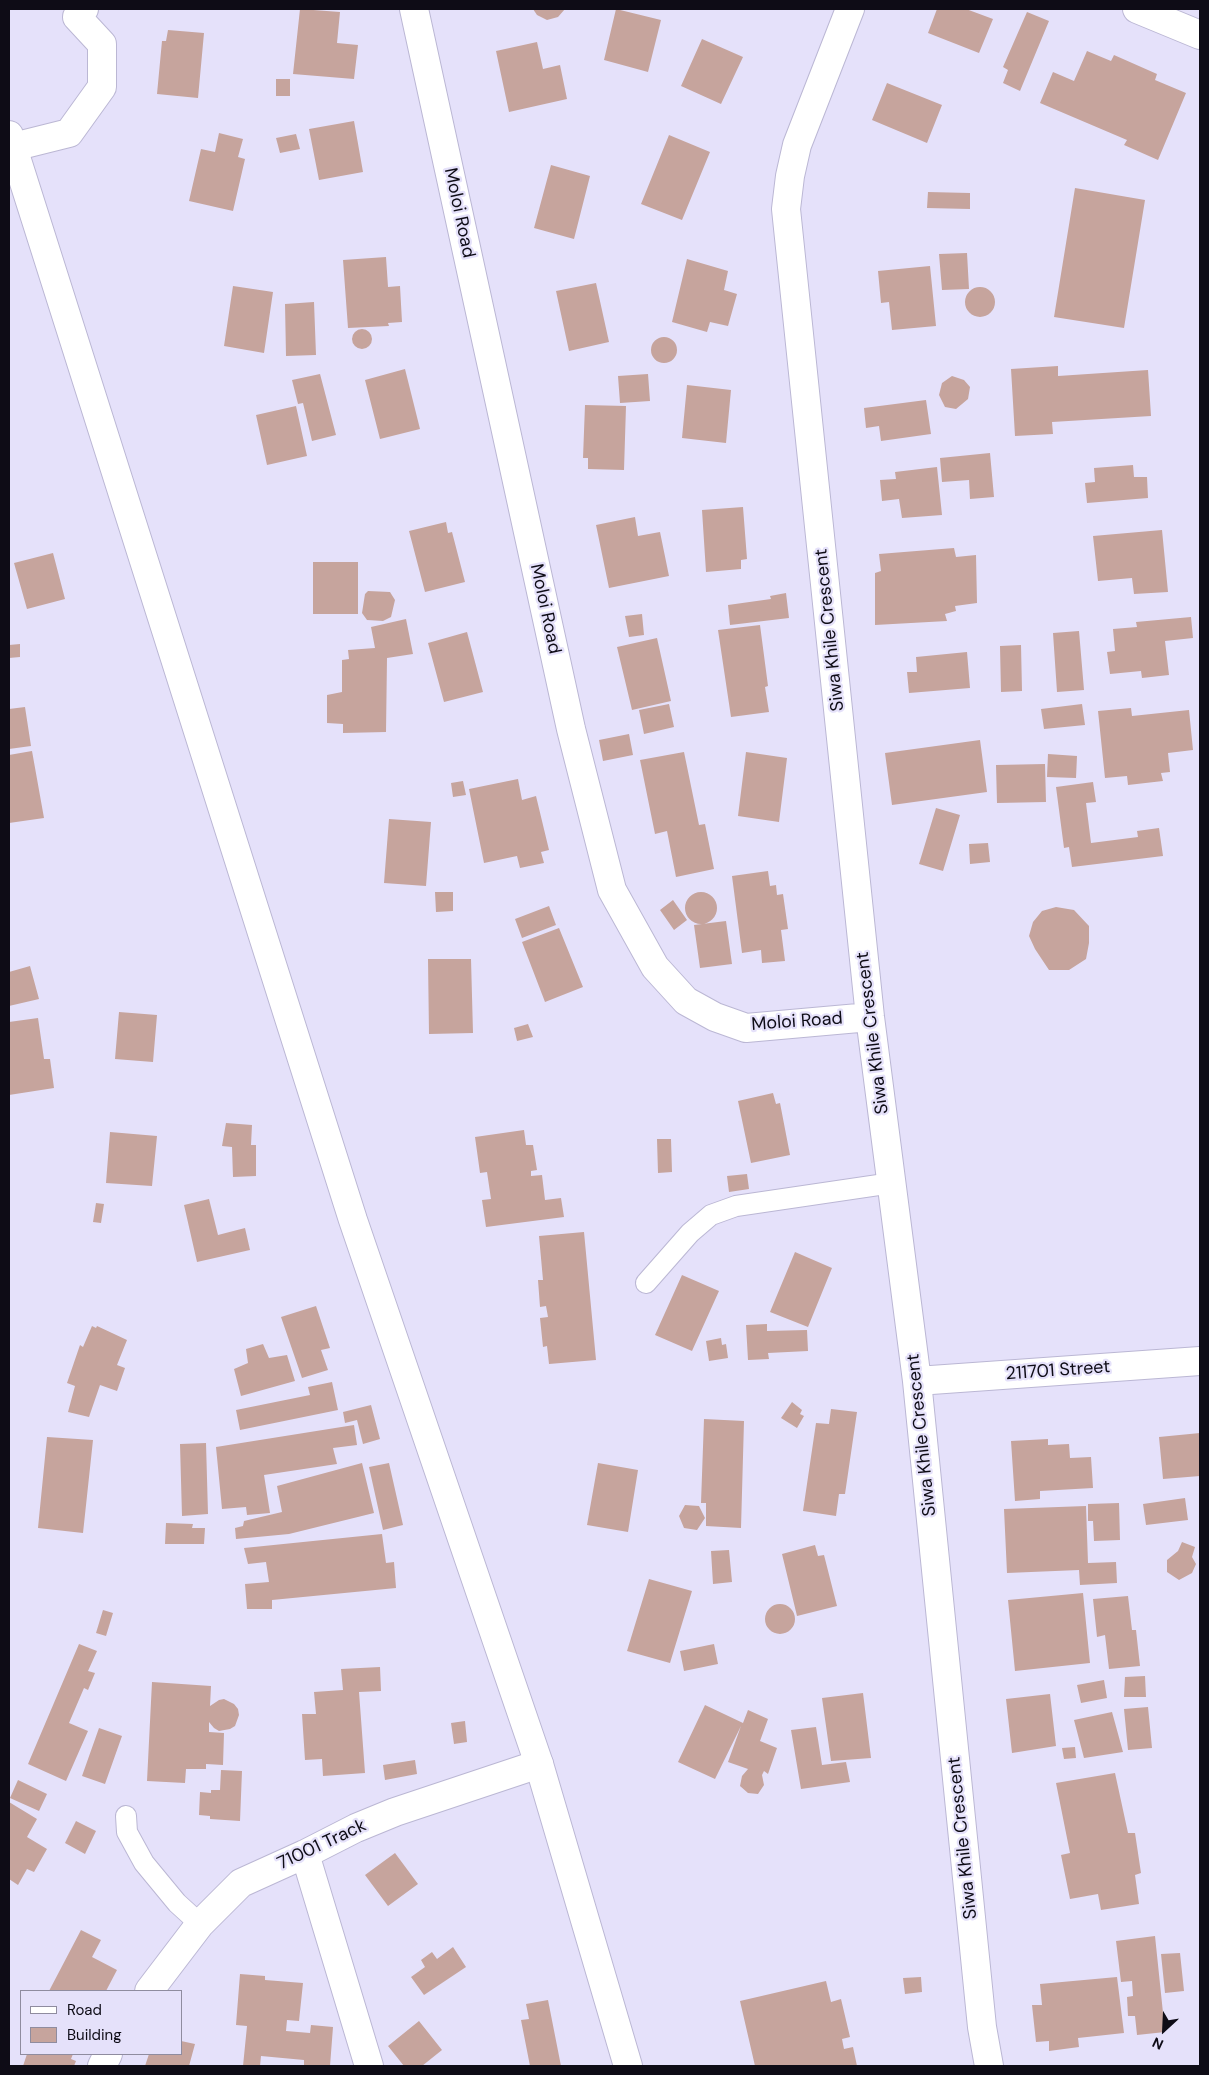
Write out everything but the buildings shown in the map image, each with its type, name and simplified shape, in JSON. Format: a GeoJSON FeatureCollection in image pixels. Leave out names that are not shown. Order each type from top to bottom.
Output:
{"type":"FeatureCollection","features":[{"type":"Feature","properties":{"kind":"street"},"geometry":{"type":"LineString","coordinates":[[84,9],[78,17],[102,44],[102,87],[69,133],[11,141],[353,1220],[539,1764],[628,2066]]}},
{"type":"Feature","properties":{"kind":"street","name":"Moloi Road"},"geometry":{"type":"LineString","coordinates":[[414,9],[572,729],[612,890],[655,967],[686,1001],[715,1017],[746,1028],[870,1017]]}},
{"type":"Feature","properties":{"kind":"street","name":"Siwa Khile Crescent"},"geometry":{"type":"LineString","coordinates":[[850,9],[797,145],[790,176],[786,208],[870,1017],[917,1381],[982,2027],[989,2066]]}},
{"type":"Feature","properties":{"kind":"street"},"geometry":{"type":"LineString","coordinates":[[1137,9],[1200,35]]}},
{"type":"Feature","properties":{"kind":"street","name":"211701 Street"},"geometry":{"type":"LineString","coordinates":[[917,1381],[1200,1361]]}},
{"type":"Feature","properties":{"kind":"street","name":"71001 Track"},"geometry":{"type":"LineString","coordinates":[[150,1990],[200,1924],[241,1883],[356,1828],[395,1812],[539,1764]]}},
{"type":"Feature","properties":{"kind":"street"},"geometry":{"type":"LineString","coordinates":[[305,1854],[369,2066]]}},
{"type":"Feature","properties":{"kind":"lane"},"geometry":{"type":"LineString","coordinates":[[646,1283],[690,1233],[711,1215],[736,1206],[892,1183]]}},
{"type":"Feature","properties":{"kind":"lane"},"geometry":{"type":"LineString","coordinates":[[126,1816],[127,1832],[144,1864],[177,1903],[200,1924]]}}]}
